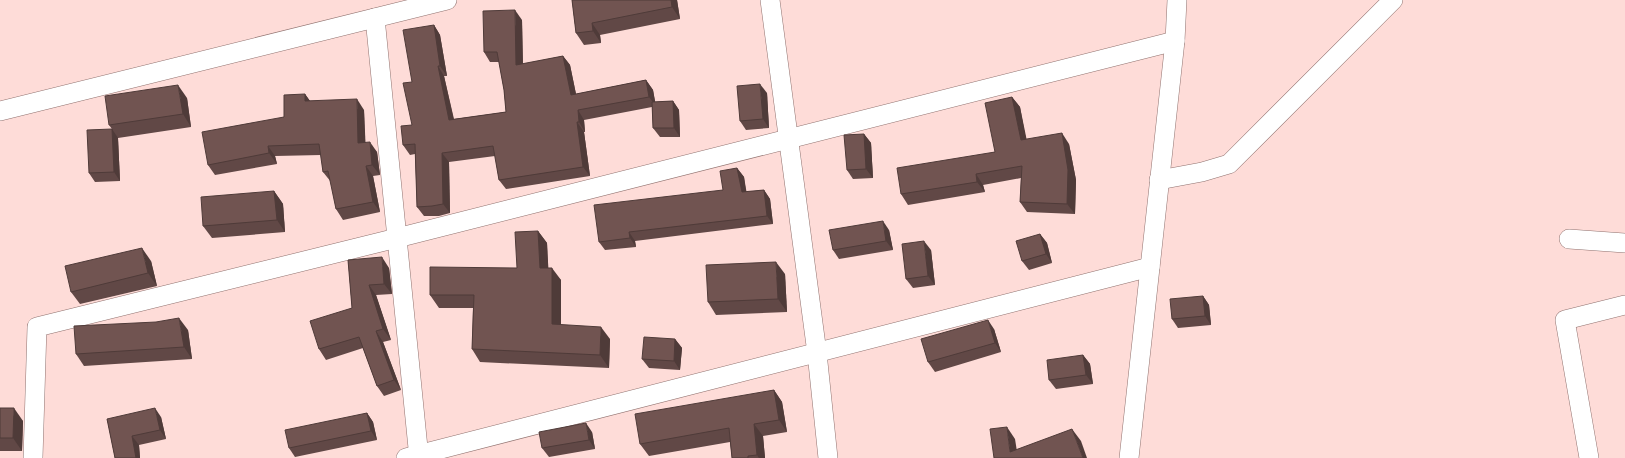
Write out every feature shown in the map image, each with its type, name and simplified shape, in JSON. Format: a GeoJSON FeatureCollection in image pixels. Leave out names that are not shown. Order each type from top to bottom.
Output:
{"type":"FeatureCollection","features":[{"type":"Feature","properties":{"kind":"street"},"geometry":{"type":"LineString","coordinates":[[0,111],[447,0]]}},
{"type":"Feature","properties":{"kind":"street"},"geometry":{"type":"LineString","coordinates":[[770,0],[817,353],[828,458]]}},
{"type":"Feature","properties":{"kind":"street"},"geometry":{"type":"LineString","coordinates":[[1130,458],[1175,41],[1177,0]]}},
{"type":"Feature","properties":{"kind":"street"},"geometry":{"type":"LineString","coordinates":[[1159,180],[1202,172],[1229,164],[1393,0]]}},
{"type":"Feature","properties":{"kind":"street"},"geometry":{"type":"LineString","coordinates":[[375,18],[397,238],[415,457],[1150,267]]}},
{"type":"Feature","properties":{"kind":"street"},"geometry":{"type":"LineString","coordinates":[[33,458],[37,327],[397,238],[1175,41]]}},
{"type":"Feature","properties":{"kind":"street"},"geometry":{"type":"LineString","coordinates":[[1568,239],[1625,243]]}},
{"type":"Feature","properties":{"kind":"street"},"geometry":{"type":"LineString","coordinates":[[1589,458],[1565,320],[1625,305]]}},
{"type":"Feature","properties":{"kind":"building"},"geometry":{"type":"Polygon","coordinates":[[[572,0],[671,0],[672,7],[592,23],[593,31],[576,33],[572,0]]]}},
{"type":"Feature","properties":{"kind":"building"},"geometry":{"type":"Polygon","coordinates":[[[515,10],[516,65],[563,56],[571,95],[646,80],[649,97],[578,110],[579,122],[577,122],[583,167],[499,180],[493,146],[442,153],[443,204],[417,207],[415,144],[403,145],[401,126],[412,125],[403,83],[412,82],[403,30],[434,25],[440,66],[438,66],[449,120],[506,112],[504,90],[497,52],[484,52],[483,11],[515,10]]]}},
{"type":"Feature","properties":{"kind":"building"},"geometry":{"type":"Polygon","coordinates":[[[760,84],[763,119],[740,121],[737,86],[760,84]]]}},
{"type":"Feature","properties":{"kind":"building"},"geometry":{"type":"Polygon","coordinates":[[[178,85],[183,114],[109,125],[105,96],[178,85]]]}},
{"type":"Feature","properties":{"kind":"building"},"geometry":{"type":"Polygon","coordinates":[[[305,94],[305,101],[357,99],[358,143],[370,142],[372,165],[366,166],[373,202],[336,209],[328,171],[323,172],[319,144],[268,146],[269,153],[208,165],[202,132],[284,117],[284,95],[305,94]]]}},
{"type":"Feature","properties":{"kind":"building"},"geometry":{"type":"Polygon","coordinates":[[[1012,97],[1021,140],[1062,133],[1068,170],[1067,204],[1020,202],[1022,166],[976,174],[977,182],[901,194],[897,168],[995,152],[985,103],[1012,97]]]}},
{"type":"Feature","properties":{"kind":"building"},"geometry":{"type":"Polygon","coordinates":[[[673,101],[674,128],[653,128],[652,102],[673,101]]]}},
{"type":"Feature","properties":{"kind":"building"},"geometry":{"type":"Polygon","coordinates":[[[112,129],[114,172],[89,173],[87,130],[112,129]]]}},
{"type":"Feature","properties":{"kind":"building"},"geometry":{"type":"Polygon","coordinates":[[[864,134],[866,169],[847,170],[844,135],[864,134]]]}},
{"type":"Feature","properties":{"kind":"building"},"geometry":{"type":"Polygon","coordinates":[[[737,168],[742,192],[764,190],[767,216],[629,232],[630,238],[599,242],[594,205],[723,190],[720,171],[737,168]]]}},
{"type":"Feature","properties":{"kind":"building"},"geometry":{"type":"Polygon","coordinates":[[[274,191],[277,220],[203,226],[201,197],[274,191]]]}},
{"type":"Feature","properties":{"kind":"building"},"geometry":{"type":"Polygon","coordinates":[[[883,221],[886,241],[833,250],[829,230],[883,221]]]}},
{"type":"Feature","properties":{"kind":"building"},"geometry":{"type":"Polygon","coordinates":[[[538,231],[540,268],[552,268],[552,324],[601,327],[600,355],[472,349],[474,295],[430,295],[430,267],[517,268],[515,232],[538,231]]]}},
{"type":"Feature","properties":{"kind":"building"},"geometry":{"type":"Polygon","coordinates":[[[1040,234],[1046,254],[1022,261],[1016,241],[1040,234]]]}},
{"type":"Feature","properties":{"kind":"building"},"geometry":{"type":"Polygon","coordinates":[[[924,241],[928,276],[906,279],[902,244],[924,241]]]}},
{"type":"Feature","properties":{"kind":"building"},"geometry":{"type":"Polygon","coordinates":[[[142,248],[148,273],[71,292],[65,266],[142,248]]]}},
{"type":"Feature","properties":{"kind":"building"},"geometry":{"type":"Polygon","coordinates":[[[382,257],[384,284],[369,285],[383,329],[376,331],[394,380],[377,386],[359,337],[319,349],[310,321],[352,308],[348,260],[382,257]]]}},
{"type":"Feature","properties":{"kind":"building"},"geometry":{"type":"Polygon","coordinates":[[[776,262],[778,299],[708,302],[706,265],[776,262]]]}},
{"type":"Feature","properties":{"kind":"building"},"geometry":{"type":"Polygon","coordinates":[[[1203,296],[1205,316],[1172,319],[1170,299],[1203,296]]]}},
{"type":"Feature","properties":{"kind":"building"},"geometry":{"type":"Polygon","coordinates":[[[179,318],[184,347],[76,354],[74,326],[156,322],[179,318]]]}},
{"type":"Feature","properties":{"kind":"building"},"geometry":{"type":"Polygon","coordinates":[[[988,320],[995,343],[928,362],[921,339],[988,320]]]}},
{"type":"Feature","properties":{"kind":"building"},"geometry":{"type":"Polygon","coordinates":[[[644,337],[675,339],[674,361],[642,359],[644,337]]]}},
{"type":"Feature","properties":{"kind":"building"},"geometry":{"type":"Polygon","coordinates":[[[1083,355],[1086,375],[1049,380],[1047,360],[1083,355]]]}},
{"type":"Feature","properties":{"kind":"building"},"geometry":{"type":"Polygon","coordinates":[[[774,390],[779,420],[754,424],[757,455],[748,456],[748,458],[732,458],[729,428],[640,444],[635,414],[774,390]]]}},
{"type":"Feature","properties":{"kind":"building"},"geometry":{"type":"Polygon","coordinates":[[[0,408],[14,408],[13,438],[0,438],[0,408]]]}},
{"type":"Feature","properties":{"kind":"building"},"geometry":{"type":"Polygon","coordinates":[[[155,408],[160,430],[132,436],[136,458],[115,458],[107,419],[155,408]]]}},
{"type":"Feature","properties":{"kind":"building"},"geometry":{"type":"Polygon","coordinates":[[[367,413],[371,431],[289,448],[285,430],[367,413]]]}},
{"type":"Feature","properties":{"kind":"building"},"geometry":{"type":"Polygon","coordinates":[[[586,423],[589,440],[542,448],[539,432],[586,423]]]}},
{"type":"Feature","properties":{"kind":"building"},"geometry":{"type":"Polygon","coordinates":[[[1007,427],[1010,452],[1072,429],[1083,458],[994,458],[990,429],[1007,427]]]}}]}
